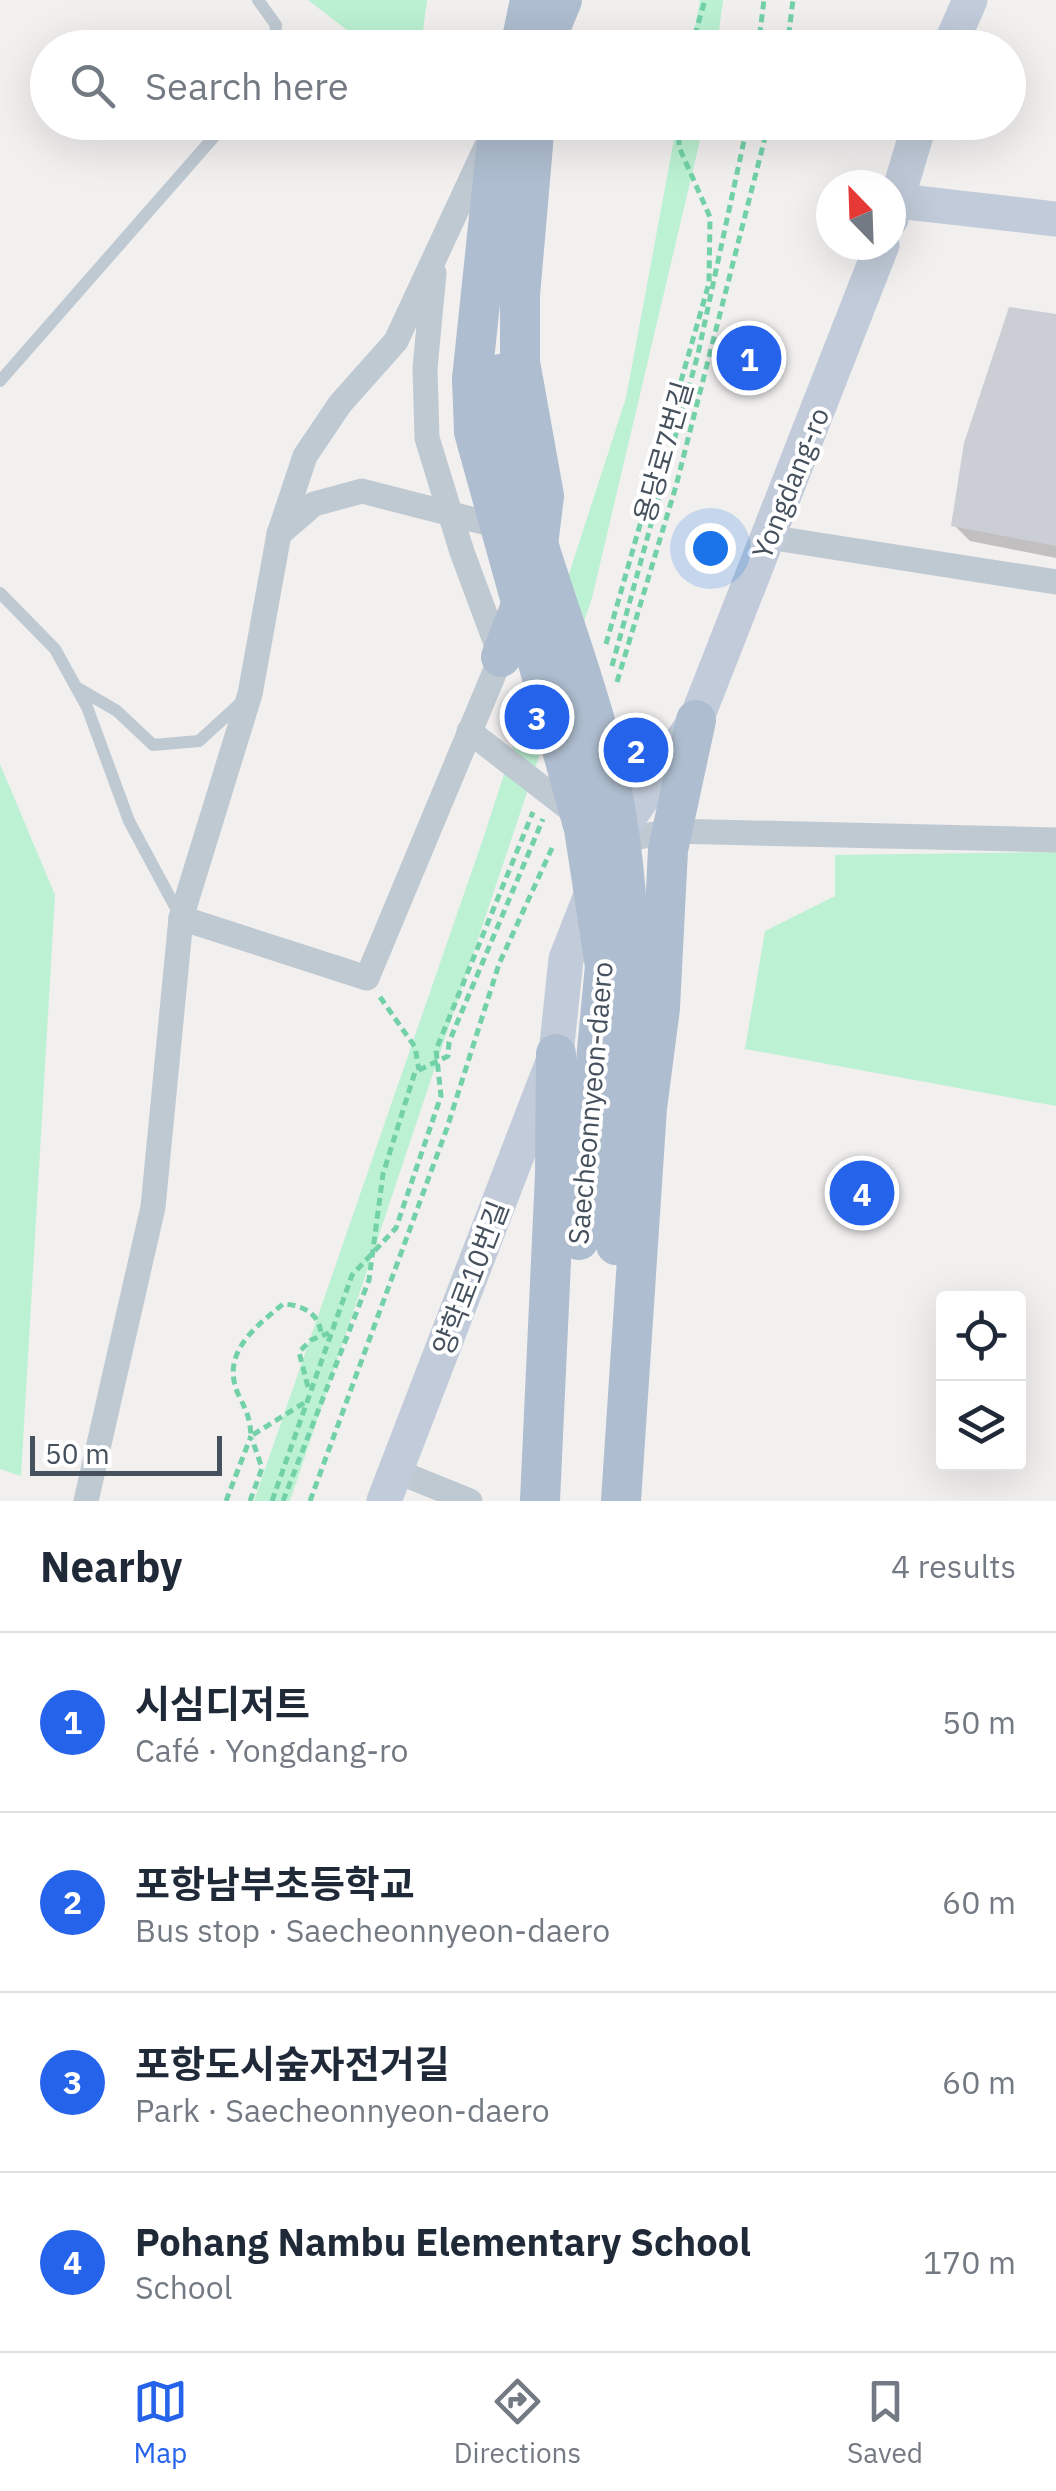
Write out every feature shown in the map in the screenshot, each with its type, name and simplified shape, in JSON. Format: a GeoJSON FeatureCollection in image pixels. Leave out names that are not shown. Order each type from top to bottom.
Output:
{"type":"FeatureCollection","features":[{"type":"Feature","properties":{"kind":"main road"},"geometry":{"type":"LineString","coordinates":[[524,30],[530,0]]}},
{"type":"Feature","properties":{"kind":"main road"},"geometry":{"type":"LineString","coordinates":[[550,30],[562,0]]}},
{"type":"Feature","properties":{"kind":"main road"},"geometry":{"type":"LineString","coordinates":[[957,30],[970,0]]}},
{"type":"Feature","properties":{"kind":"main road","name":"Saecheonnyeon-daero"},"geometry":{"type":"LineString","coordinates":[[486,376],[497,140]]}},
{"type":"Feature","properties":{"kind":"main road","name":"Saecheonnyeon-daero"},"geometry":{"type":"LineString","coordinates":[[528,140],[503,294],[474,432],[584,829],[600,921],[605,966],[597,1501]]}},
{"type":"Feature","properties":{"kind":"main road"},"geometry":{"type":"LineString","coordinates":[[501,657],[535,569],[544,496],[520,362],[530,140]]}},
{"type":"Feature","properties":{"kind":"main road"},"geometry":{"type":"LineString","coordinates":[[906,171],[915,140]]}},
{"type":"Feature","properties":{"kind":"main road"},"geometry":{"type":"LineString","coordinates":[[906,211],[1056,219]]}},
{"type":"Feature","properties":{"kind":"main road","name":"Yongdang-ro"},"geometry":{"type":"LineString","coordinates":[[612,842],[696,720],[876,260]]}},
{"type":"Feature","properties":{"kind":"main road"},"geometry":{"type":"LineString","coordinates":[[621,1501],[647,1108],[671,831],[696,720]]}},
{"type":"Feature","properties":{"kind":"main road","name":"양학로10번길"},"geometry":{"type":"LineString","coordinates":[[390,1486],[556,1054],[566,959],[612,842]]}},
{"type":"Feature","properties":{"kind":"main road"},"geometry":{"type":"LineString","coordinates":[[560,1012],[590,987],[661,981]]}},
{"type":"Feature","properties":{"kind":"main road"},"geometry":{"type":"LineString","coordinates":[[540,1501],[554,1212],[556,1054]]}},
{"type":"Feature","properties":{"kind":"main road","name":"Saecheonnyeon-daero"},"geometry":{"type":"LineString","coordinates":[[558,1501],[598,1242]]}},
{"type":"Feature","properties":{"kind":"street"},"geometry":{"type":"LineString","coordinates":[[86,1501],[153,1208],[181,918],[250,694],[279,534],[305,456],[340,404],[396,341],[489,140]]}},
{"type":"Feature","properties":{"kind":"street"},"geometry":{"type":"LineString","coordinates":[[181,918],[368,978],[501,657],[427,438],[425,368],[436,252]]}},
{"type":"Feature","properties":{"kind":"street"},"geometry":{"type":"LineString","coordinates":[[279,534],[314,504],[362,491],[498,526],[514,522],[544,496]]}},
{"type":"Feature","properties":{"kind":"street"},"geometry":{"type":"LineString","coordinates":[[768,537],[1056,582]]}},
{"type":"Feature","properties":{"kind":"street"},"geometry":{"type":"LineString","coordinates":[[470,730],[612,842],[671,831],[1056,840]]}},
{"type":"Feature","properties":{"kind":"street"},"geometry":{"type":"LineString","coordinates":[[390,1486],[470,1501]]}},
{"type":"Feature","properties":{"kind":"lane"},"geometry":{"type":"LineString","coordinates":[[258,0],[276,30]]}},
{"type":"Feature","properties":{"kind":"lane"},"geometry":{"type":"LineString","coordinates":[[0,381],[211,140]]}},
{"type":"Feature","properties":{"kind":"lane"},"geometry":{"type":"LineString","coordinates":[[0,592],[55,649],[76,686],[129,821],[181,918]]}},
{"type":"Feature","properties":{"kind":"lane"},"geometry":{"type":"LineString","coordinates":[[76,686],[118,711],[153,745],[199,741],[250,694]]}},
{"type":"Feature","properties":{"kind":"path"},"geometry":{"type":"LineString","coordinates":[[697,30],[706,0]]}},
{"type":"Feature","properties":{"kind":"path"},"geometry":{"type":"LineString","coordinates":[[760,30],[764,0]]}},
{"type":"Feature","properties":{"kind":"path"},"geometry":{"type":"LineString","coordinates":[[789,30],[793,0]]}},
{"type":"Feature","properties":{"kind":"path"},"geometry":{"type":"LineString","coordinates":[[599,656],[709,284],[710,217],[679,140]]}},
{"type":"Feature","properties":{"kind":"path"},"geometry":{"type":"LineString","coordinates":[[608,682],[698,354],[744,140]]}},
{"type":"Feature","properties":{"kind":"path","name":"용당로7번길"},"geometry":{"type":"LineString","coordinates":[[616,686],[676,486],[764,140]]}},
{"type":"Feature","properties":{"kind":"path"},"geometry":{"type":"LineString","coordinates":[[272,1501],[352,1275],[396,1228],[441,1096],[436,1050],[534,810],[550,828]]}},
{"type":"Feature","properties":{"kind":"path"},"geometry":{"type":"LineString","coordinates":[[419,1070],[448,1056],[449,1042],[543,819]]}},
{"type":"Feature","properties":{"kind":"path"},"geometry":{"type":"LineString","coordinates":[[310,1501],[447,1128],[499,964],[558,836]]}},
{"type":"Feature","properties":{"kind":"path"},"geometry":{"type":"LineString","coordinates":[[284,1501],[369,1280],[384,1174],[419,1070],[415,1047],[368,978]]}},
{"type":"Feature","properties":{"kind":"path"},"geometry":{"type":"LineString","coordinates":[[250,1501],[262,1468],[251,1436],[249,1411],[238,1396],[232,1361],[246,1334],[283,1304],[298,1305],[314,1316],[321,1336]]}},
{"type":"Feature","properties":{"kind":"path"},"geometry":{"type":"LineString","coordinates":[[308,1391],[299,1352],[329,1333]]}},
{"type":"Feature","properties":{"kind":"path"},"geometry":{"type":"LineString","coordinates":[[226,1501],[251,1436],[304,1402]]}},
{"type":"Feature","properties":{"kind":"green space"},"geometry":{"type":"Polygon","coordinates":[[[308,0],[427,0],[423,30],[347,30],[308,0]]]}},
{"type":"Feature","properties":{"kind":"green space"},"geometry":{"type":"Polygon","coordinates":[[[700,0],[723,0],[719,30],[694,30],[700,0]]]}},
{"type":"Feature","properties":{"kind":"green space"},"geometry":{"type":"Polygon","coordinates":[[[674,140],[700,140],[592,598],[290,1501],[254,1501],[484,836],[626,398],[674,140]]]}},
{"type":"Feature","properties":{"kind":"green space"},"geometry":{"type":"Polygon","coordinates":[[[0,764],[55,895],[21,1476],[0,1469],[0,764]]]}},
{"type":"Feature","properties":{"kind":"green space"},"geometry":{"type":"Polygon","coordinates":[[[1056,852],[1056,1106],[745,1049],[765,931],[835,896],[835,855],[1056,852]]]}},
{"type":"Feature","properties":{"kind":"building"},"geometry":{"type":"Polygon","coordinates":[[[1009,307],[1056,314],[1056,546],[951,526],[964,443],[1009,307]]]}},
{"type":"Feature","properties":{"kind":"place","name":"시심디저트"},"geometry":{"type":"Point","coordinates":[749,358]}},
{"type":"Feature","properties":{"kind":"place","name":"포항도시숲자전거길"},"geometry":{"type":"Point","coordinates":[537,717]}},
{"type":"Feature","properties":{"kind":"place","name":"포항남부초등학교"},"geometry":{"type":"Point","coordinates":[636,750]}},
{"type":"Feature","properties":{"kind":"place","name":"Pohang Nambu Elementary School"},"geometry":{"type":"Point","coordinates":[862,1193]}}]}
